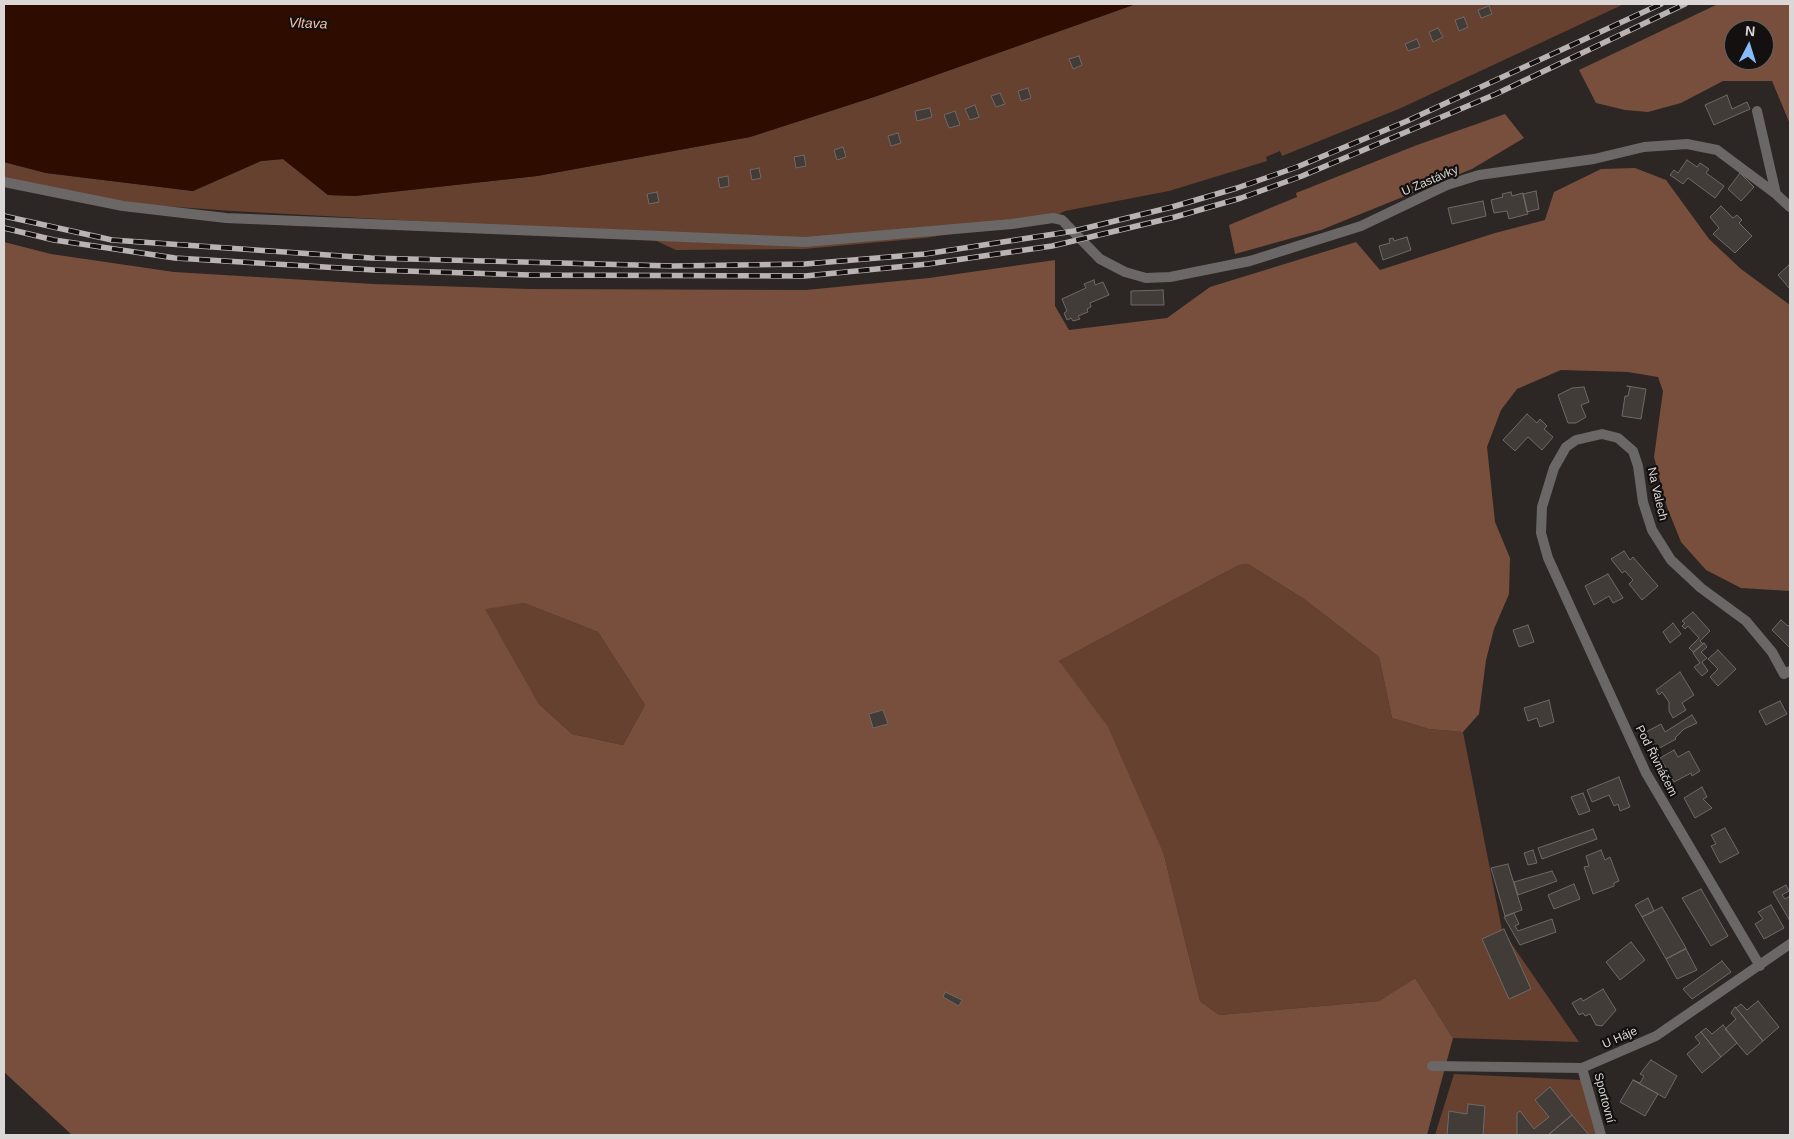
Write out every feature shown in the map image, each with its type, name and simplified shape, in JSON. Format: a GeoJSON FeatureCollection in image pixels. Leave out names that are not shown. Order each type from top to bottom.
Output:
{"type":"FeatureCollection","features":[{"type":"Feature","properties":{"kind":"street"},"geometry":{"type":"LineString","coordinates":[[1757,110],[1776,194]]}},
{"type":"Feature","properties":{"kind":"street","name":"U Zastávky"},"geometry":{"type":"LineString","coordinates":[[4,182],[123,206],[226,218],[804,242],[919,233],[1053,218],[1062,220],[1100,259],[1125,272],[1146,278],[1170,277],[1250,261],[1361,226],[1447,185],[1480,175],[1594,159],[1644,147],[1687,144],[1717,150],[1776,194],[1790,207]]}},
{"type":"Feature","properties":{"kind":"street","name":"Na Valech"},"geometry":{"type":"LineString","coordinates":[[1548,558],[1541,533],[1542,507],[1559,456],[1576,440],[1586,436],[1602,434],[1618,438],[1632,451],[1638,466],[1643,502],[1652,530],[1671,560],[1701,588],[1746,621],[1772,652],[1784,674],[1790,671]]}},
{"type":"Feature","properties":{"kind":"street","name":"Pod Řivnáčem"},"geometry":{"type":"LineString","coordinates":[[1548,558],[1646,773],[1760,966]]}},
{"type":"Feature","properties":{"kind":"street","name":"U Háje"},"geometry":{"type":"LineString","coordinates":[[1432,1066],[1582,1068],[1656,1036],[1790,944]]}},
{"type":"Feature","properties":{"kind":"street","name":"Sportovní"},"geometry":{"type":"LineString","coordinates":[[1582,1068],[1601,1135]]}},
{"type":"Feature","properties":{"kind":"shaded area"},"geometry":{"type":"Polygon","coordinates":[[[1136,4],[1624,4],[1401,108],[1282,156],[1280,151],[1266,157],[1267,161],[1169,191],[1065,211],[1047,220],[925,238],[804,249],[676,250],[639,233],[232,211],[123,203],[4,180],[4,162],[46,173],[193,191],[261,161],[283,159],[328,195],[355,196],[537,176],[750,137],[877,96],[1136,4]]]}},
{"type":"Feature","properties":{"kind":"shaded area"},"geometry":{"type":"Polygon","coordinates":[[[1718,4],[1790,4],[1790,124],[1772,81],[1723,81],[1681,103],[1648,112],[1625,110],[1596,103],[1579,70],[1718,4]]]}},
{"type":"Feature","properties":{"kind":"shaded area"},"geometry":{"type":"Polygon","coordinates":[[[1505,114],[1524,138],[1472,169],[1321,230],[1235,254],[1229,225],[1297,197],[1296,193],[1417,145],[1505,114]]]}},
{"type":"Feature","properties":{"kind":"shaded area"},"geometry":{"type":"Polygon","coordinates":[[[1635,168],[1666,180],[1709,239],[1741,269],[1790,305],[1790,591],[1741,588],[1706,570],[1681,542],[1667,507],[1654,457],[1663,391],[1658,377],[1628,372],[1561,370],[1517,389],[1501,410],[1487,447],[1495,522],[1510,558],[1509,594],[1494,629],[1486,660],[1479,714],[1463,732],[1429,729],[1392,718],[1379,657],[1304,599],[1248,564],[1239,565],[1059,661],[1108,727],[1164,855],[1200,1001],[1219,1015],[1379,1001],[1415,978],[1453,1038],[1427,1135],[72,1135],[4,1072],[4,242],[51,254],[174,272],[373,284],[529,289],[806,290],[929,278],[1055,260],[1055,306],[1069,330],[1167,318],[1210,287],[1356,242],[1380,270],[1495,233],[1545,220],[1554,192],[1601,169],[1635,168]],[[524,603],[485,609],[539,704],[572,734],[623,745],[645,705],[598,632],[524,603]]]}},
{"type":"Feature","properties":{"kind":"shaded area"},"geometry":{"type":"Polygon","coordinates":[[[1248,564],[1304,599],[1379,657],[1392,718],[1429,729],[1463,732],[1502,930],[1579,1042],[1453,1038],[1415,978],[1379,1001],[1219,1015],[1200,1001],[1164,855],[1059,661],[1239,565],[1248,564]]]}},
{"type":"Feature","properties":{"kind":"shaded area"},"geometry":{"type":"Polygon","coordinates":[[[524,603],[598,632],[645,705],[623,745],[572,734],[539,704],[484,608],[524,603]]]}},
{"type":"Feature","properties":{"kind":"shaded area"},"geometry":{"type":"Polygon","coordinates":[[[1454,1074],[1581,1080],[1599,1135],[1435,1135],[1454,1074]]]}},
{"type":"Feature","properties":{"kind":"water","name":"Vltava"},"geometry":{"type":"Polygon","coordinates":[[[4,4],[1136,4],[877,96],[750,137],[537,176],[355,196],[328,195],[283,159],[261,161],[193,191],[46,173],[4,162],[4,4]]]}},
{"type":"Feature","properties":{"kind":"building"},"geometry":{"type":"Polygon","coordinates":[[[1489,6],[1492,14],[1481,18],[1478,10],[1489,6]]]}},
{"type":"Feature","properties":{"kind":"building"},"geometry":{"type":"Polygon","coordinates":[[[1464,17],[1468,27],[1459,31],[1455,20],[1464,17]]]}},
{"type":"Feature","properties":{"kind":"building"},"geometry":{"type":"Polygon","coordinates":[[[1438,28],[1443,37],[1433,42],[1429,32],[1438,28]]]}},
{"type":"Feature","properties":{"kind":"building"},"geometry":{"type":"Polygon","coordinates":[[[1417,39],[1420,47],[1408,51],[1405,44],[1417,39]]]}},
{"type":"Feature","properties":{"kind":"building"},"geometry":{"type":"Polygon","coordinates":[[[1079,56],[1082,65],[1073,69],[1069,59],[1079,56]]]}},
{"type":"Feature","properties":{"kind":"building"},"geometry":{"type":"Polygon","coordinates":[[[1028,88],[1031,98],[1021,101],[1018,91],[1028,88]]]}},
{"type":"Feature","properties":{"kind":"building"},"geometry":{"type":"Polygon","coordinates":[[[1000,93],[1005,104],[996,107],[991,96],[1000,93]]]}},
{"type":"Feature","properties":{"kind":"building"},"geometry":{"type":"Polygon","coordinates":[[[1727,95],[1732,109],[1747,102],[1750,109],[1714,125],[1705,105],[1727,95]]]}},
{"type":"Feature","properties":{"kind":"building"},"geometry":{"type":"Polygon","coordinates":[[[975,105],[979,117],[970,120],[965,109],[975,105]]]}},
{"type":"Feature","properties":{"kind":"building"},"geometry":{"type":"Polygon","coordinates":[[[930,108],[932,117],[917,121],[915,111],[930,108]]]}},
{"type":"Feature","properties":{"kind":"building"},"geometry":{"type":"Polygon","coordinates":[[[955,111],[960,125],[949,128],[944,115],[955,111]]]}},
{"type":"Feature","properties":{"kind":"building"},"geometry":{"type":"Polygon","coordinates":[[[898,133],[901,143],[891,146],[888,136],[898,133]]]}},
{"type":"Feature","properties":{"kind":"building"},"geometry":{"type":"Polygon","coordinates":[[[843,147],[846,157],[837,160],[834,150],[843,147]]]}},
{"type":"Feature","properties":{"kind":"building"},"geometry":{"type":"Polygon","coordinates":[[[804,155],[806,166],[796,168],[794,157],[804,155]]]}},
{"type":"Feature","properties":{"kind":"building"},"geometry":{"type":"Polygon","coordinates":[[[1687,160],[1697,167],[1700,163],[1709,169],[1706,173],[1724,186],[1715,198],[1688,178],[1683,184],[1670,175],[1674,170],[1678,173],[1687,160]]]}},
{"type":"Feature","properties":{"kind":"building"},"geometry":{"type":"Polygon","coordinates":[[[759,168],[761,178],[752,180],[750,170],[759,168]]]}},
{"type":"Feature","properties":{"kind":"building"},"geometry":{"type":"Polygon","coordinates":[[[1740,173],[1754,187],[1741,201],[1728,189],[1740,173]]]}},
{"type":"Feature","properties":{"kind":"building"},"geometry":{"type":"Polygon","coordinates":[[[728,176],[729,186],[720,188],[718,178],[728,176]]]}},
{"type":"Feature","properties":{"kind":"building"},"geometry":{"type":"Polygon","coordinates":[[[1536,191],[1539,209],[1527,212],[1523,194],[1536,191]]]}},
{"type":"Feature","properties":{"kind":"building"},"geometry":{"type":"Polygon","coordinates":[[[657,192],[659,202],[649,204],[647,194],[657,192]]]}},
{"type":"Feature","properties":{"kind":"building"},"geometry":{"type":"Polygon","coordinates":[[[1511,192],[1512,196],[1523,193],[1528,214],[1509,219],[1507,211],[1494,213],[1491,200],[1503,197],[1502,194],[1511,192]]]}},
{"type":"Feature","properties":{"kind":"building"},"geometry":{"type":"Polygon","coordinates":[[[1483,201],[1486,216],[1452,224],[1448,208],[1483,201]]]}},
{"type":"Feature","properties":{"kind":"building"},"geometry":{"type":"Polygon","coordinates":[[[1721,206],[1733,218],[1737,215],[1742,220],[1739,223],[1752,236],[1735,253],[1713,234],[1719,228],[1710,217],[1721,206]]]}},
{"type":"Feature","properties":{"kind":"building"},"geometry":{"type":"Polygon","coordinates":[[[1407,237],[1411,250],[1383,260],[1379,246],[1390,243],[1389,239],[1393,238],[1394,241],[1407,237]]]}},
{"type":"Feature","properties":{"kind":"building"},"geometry":{"type":"Polygon","coordinates":[[[1790,266],[1790,289],[1778,275],[1790,266]]]}},
{"type":"Feature","properties":{"kind":"building"},"geometry":{"type":"Polygon","coordinates":[[[1094,280],[1095,285],[1103,282],[1109,295],[1090,303],[1091,307],[1087,309],[1088,312],[1078,316],[1080,319],[1073,321],[1071,318],[1067,320],[1064,313],[1067,311],[1062,299],[1086,288],[1084,284],[1094,280]]]}},
{"type":"Feature","properties":{"kind":"building"},"geometry":{"type":"Polygon","coordinates":[[[1163,290],[1164,305],[1131,305],[1131,291],[1163,290]]]}},
{"type":"Feature","properties":{"kind":"building"},"geometry":{"type":"Polygon","coordinates":[[[1627,386],[1646,389],[1641,419],[1622,416],[1625,396],[1628,396],[1630,387],[1627,386]]]}},
{"type":"Feature","properties":{"kind":"building"},"geometry":{"type":"Polygon","coordinates":[[[1584,387],[1589,402],[1581,405],[1586,417],[1576,423],[1568,423],[1558,395],[1572,388],[1584,387]]]}},
{"type":"Feature","properties":{"kind":"building"},"geometry":{"type":"Polygon","coordinates":[[[1527,414],[1537,423],[1540,419],[1547,426],[1544,429],[1553,437],[1542,450],[1528,437],[1515,451],[1503,440],[1527,414]]]}},
{"type":"Feature","properties":{"kind":"building"},"geometry":{"type":"Polygon","coordinates":[[[1624,551],[1630,560],[1633,557],[1658,586],[1642,600],[1629,584],[1633,580],[1625,571],[1622,573],[1611,559],[1624,551]]]}},
{"type":"Feature","properties":{"kind":"building"},"geometry":{"type":"Polygon","coordinates":[[[1608,574],[1623,598],[1613,603],[1609,596],[1594,605],[1585,586],[1608,574]]]}},
{"type":"Feature","properties":{"kind":"building"},"geometry":{"type":"Polygon","coordinates":[[[1693,612],[1710,631],[1700,641],[1703,644],[1693,652],[1689,648],[1699,638],[1688,626],[1685,629],[1682,626],[1685,623],[1682,621],[1693,612]]]}},
{"type":"Feature","properties":{"kind":"building"},"geometry":{"type":"Polygon","coordinates":[[[1781,620],[1788,626],[1790,624],[1790,648],[1772,630],[1781,620]]]}},
{"type":"Feature","properties":{"kind":"building"},"geometry":{"type":"Polygon","coordinates":[[[1673,623],[1681,634],[1670,643],[1663,632],[1673,623]]]}},
{"type":"Feature","properties":{"kind":"building"},"geometry":{"type":"Polygon","coordinates":[[[1528,625],[1534,642],[1519,647],[1513,630],[1528,625]]]}},
{"type":"Feature","properties":{"kind":"building"},"geometry":{"type":"Polygon","coordinates":[[[1704,643],[1707,647],[1701,652],[1707,658],[1702,662],[1708,671],[1702,676],[1694,667],[1700,663],[1693,653],[1704,643]]]}},
{"type":"Feature","properties":{"kind":"building"},"geometry":{"type":"Polygon","coordinates":[[[1718,650],[1736,669],[1718,686],[1710,677],[1718,669],[1708,659],[1718,650]]]}},
{"type":"Feature","properties":{"kind":"building"},"geometry":{"type":"Polygon","coordinates":[[[1680,672],[1694,695],[1682,703],[1686,710],[1673,718],[1669,711],[1669,702],[1662,692],[1659,695],[1656,690],[1680,672]]]}},
{"type":"Feature","properties":{"kind":"building"},"geometry":{"type":"Polygon","coordinates":[[[1549,700],[1554,722],[1540,727],[1537,718],[1528,721],[1524,708],[1549,700]]]}},
{"type":"Feature","properties":{"kind":"building"},"geometry":{"type":"Polygon","coordinates":[[[1780,701],[1787,714],[1766,725],[1759,711],[1780,701]]]}},
{"type":"Feature","properties":{"kind":"building"},"geometry":{"type":"Polygon","coordinates":[[[883,710],[888,724],[873,728],[869,714],[883,710]]]}},
{"type":"Feature","properties":{"kind":"building"},"geometry":{"type":"Polygon","coordinates":[[[1692,715],[1697,723],[1684,729],[1676,739],[1656,750],[1646,732],[1661,724],[1665,732],[1692,715]]]}},
{"type":"Feature","properties":{"kind":"building"},"geometry":{"type":"Polygon","coordinates":[[[1674,750],[1678,757],[1689,751],[1700,771],[1692,776],[1691,773],[1674,782],[1660,758],[1674,750]]]}},
{"type":"Feature","properties":{"kind":"building"},"geometry":{"type":"Polygon","coordinates":[[[1619,777],[1630,807],[1620,811],[1618,804],[1614,806],[1609,795],[1592,802],[1587,790],[1619,777]]]}},
{"type":"Feature","properties":{"kind":"building"},"geometry":{"type":"Polygon","coordinates":[[[1702,787],[1707,797],[1703,799],[1712,808],[1695,818],[1684,798],[1702,787]]]}},
{"type":"Feature","properties":{"kind":"building"},"geometry":{"type":"Polygon","coordinates":[[[1583,793],[1590,811],[1579,815],[1571,797],[1583,793]]]}},
{"type":"Feature","properties":{"kind":"building"},"geometry":{"type":"Polygon","coordinates":[[[1725,828],[1739,853],[1720,863],[1711,846],[1716,844],[1711,835],[1725,828]]]}},
{"type":"Feature","properties":{"kind":"building"},"geometry":{"type":"Polygon","coordinates":[[[1593,829],[1597,839],[1542,859],[1538,848],[1593,829]]]}},
{"type":"Feature","properties":{"kind":"building"},"geometry":{"type":"Polygon","coordinates":[[[1533,850],[1537,863],[1528,865],[1524,853],[1533,850]]]}},
{"type":"Feature","properties":{"kind":"building"},"geometry":{"type":"Polygon","coordinates":[[[1601,850],[1605,860],[1610,857],[1619,881],[1614,883],[1614,886],[1593,894],[1584,867],[1589,866],[1586,856],[1601,850]]]}},
{"type":"Feature","properties":{"kind":"building"},"geometry":{"type":"Polygon","coordinates":[[[1508,864],[1522,910],[1505,916],[1491,868],[1508,864]]]}},
{"type":"Feature","properties":{"kind":"building"},"geometry":{"type":"Polygon","coordinates":[[[1552,871],[1557,881],[1518,895],[1514,882],[1552,871]]]}},
{"type":"Feature","properties":{"kind":"building"},"geometry":{"type":"Polygon","coordinates":[[[1574,884],[1580,899],[1554,909],[1548,895],[1574,884]]]}},
{"type":"Feature","properties":{"kind":"building"},"geometry":{"type":"Polygon","coordinates":[[[1786,885],[1789,891],[1782,895],[1785,899],[1790,896],[1790,921],[1773,892],[1786,885]]]}},
{"type":"Feature","properties":{"kind":"building"},"geometry":{"type":"Polygon","coordinates":[[[1701,889],[1728,936],[1711,946],[1682,898],[1701,889]]]}},
{"type":"Feature","properties":{"kind":"building"},"geometry":{"type":"Polygon","coordinates":[[[1648,898],[1654,911],[1642,917],[1635,905],[1648,898]]]}},
{"type":"Feature","properties":{"kind":"building"},"geometry":{"type":"Polygon","coordinates":[[[1771,905],[1784,928],[1764,939],[1755,924],[1763,919],[1758,912],[1771,905]]]}},
{"type":"Feature","properties":{"kind":"building"},"geometry":{"type":"Polygon","coordinates":[[[1662,907],[1686,948],[1666,959],[1642,917],[1662,907]]]}},
{"type":"Feature","properties":{"kind":"building"},"geometry":{"type":"Polygon","coordinates":[[[1514,913],[1519,924],[1515,926],[1518,931],[1552,919],[1556,932],[1520,945],[1504,917],[1514,913]]]}},
{"type":"Feature","properties":{"kind":"building"},"geometry":{"type":"Polygon","coordinates":[[[1504,929],[1531,989],[1509,999],[1482,939],[1504,929]]]}},
{"type":"Feature","properties":{"kind":"building"},"geometry":{"type":"Polygon","coordinates":[[[1631,942],[1645,960],[1620,980],[1606,962],[1631,942]]]}},
{"type":"Feature","properties":{"kind":"building"},"geometry":{"type":"Polygon","coordinates":[[[1686,949],[1697,970],[1677,979],[1666,959],[1686,949]]]}},
{"type":"Feature","properties":{"kind":"building"},"geometry":{"type":"Polygon","coordinates":[[[1722,961],[1731,972],[1692,999],[1683,989],[1722,961]]]}},
{"type":"Feature","properties":{"kind":"building"},"geometry":{"type":"Polygon","coordinates":[[[1603,989],[1616,1010],[1602,1026],[1596,1025],[1590,1014],[1585,1016],[1583,1013],[1579,1015],[1572,1003],[1581,998],[1583,1001],[1603,989]]]}},
{"type":"Feature","properties":{"kind":"building"},"geometry":{"type":"Polygon","coordinates":[[[945,992],[962,1000],[959,1006],[943,997],[945,992]]]}},
{"type":"Feature","properties":{"kind":"building"},"geometry":{"type":"Polygon","coordinates":[[[1758,1001],[1779,1027],[1763,1041],[1736,1008],[1741,1004],[1747,1010],[1758,1001]]]}},
{"type":"Feature","properties":{"kind":"building"},"geometry":{"type":"Polygon","coordinates":[[[1735,1007],[1763,1041],[1747,1055],[1725,1029],[1736,1019],[1731,1013],[1735,1007]]]}},
{"type":"Feature","properties":{"kind":"building"},"geometry":{"type":"Polygon","coordinates":[[[1723,1025],[1737,1043],[1721,1057],[1701,1032],[1706,1028],[1712,1034],[1723,1025]]]}},
{"type":"Feature","properties":{"kind":"building"},"geometry":{"type":"Polygon","coordinates":[[[1701,1032],[1721,1057],[1702,1073],[1687,1054],[1700,1043],[1695,1037],[1701,1032]]]}},
{"type":"Feature","properties":{"kind":"building"},"geometry":{"type":"Polygon","coordinates":[[[1651,1060],[1677,1076],[1665,1098],[1633,1080],[1640,1083],[1644,1076],[1640,1074],[1651,1060]]]}},
{"type":"Feature","properties":{"kind":"building"},"geometry":{"type":"Polygon","coordinates":[[[1633,1080],[1658,1094],[1645,1116],[1620,1102],[1633,1080]]]}},
{"type":"Feature","properties":{"kind":"building"},"geometry":{"type":"Polygon","coordinates":[[[1550,1087],[1572,1115],[1548,1135],[1517,1135],[1517,1113],[1520,1111],[1534,1129],[1549,1117],[1535,1100],[1550,1087]]]}},
{"type":"Feature","properties":{"kind":"building"},"geometry":{"type":"Polygon","coordinates":[[[1468,1104],[1485,1106],[1483,1135],[1447,1135],[1449,1111],[1467,1114],[1468,1104]]]}},
{"type":"Feature","properties":{"kind":"building"},"geometry":{"type":"Polygon","coordinates":[[[1572,1115],[1589,1135],[1548,1135],[1572,1115]]]}},
{"type":"Feature","properties":{"kind":"railway"},"geometry":{"type":"LineString","coordinates":[[4,216],[112,240],[371,258],[673,266],[805,264],[925,254],[1074,231],[1172,207],[1237,188],[1297,167],[1407,121],[1661,4]]}},
{"type":"Feature","properties":{"kind":"railway"},"geometry":{"type":"LineString","coordinates":[[4,228],[54,240],[175,258],[374,270],[530,275],[805,276],[928,264],[1052,246],[1175,217],[1241,198],[1302,176],[1496,94],[1685,4]]}}]}
